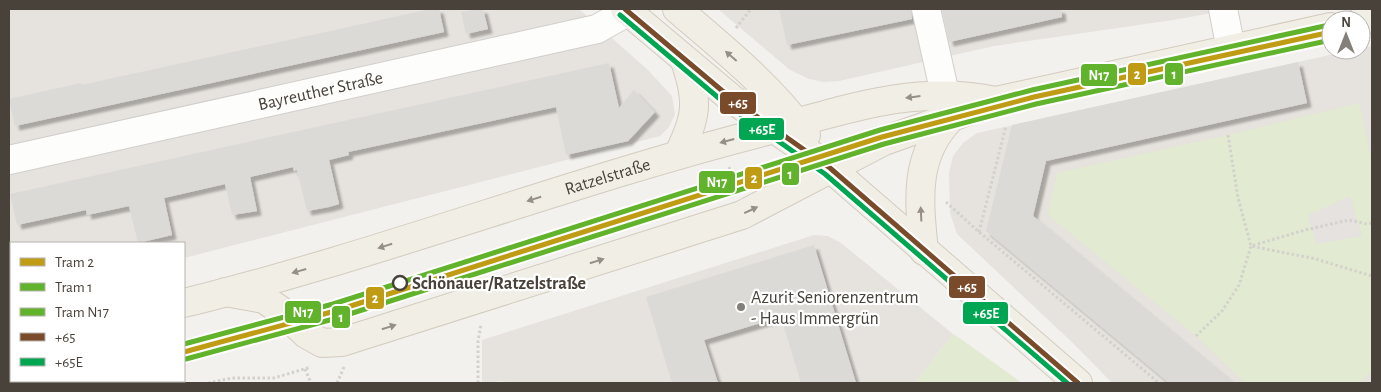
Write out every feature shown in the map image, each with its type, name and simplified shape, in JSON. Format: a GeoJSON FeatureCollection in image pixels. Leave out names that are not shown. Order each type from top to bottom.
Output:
{"type":"FeatureCollection","features":[{"type":"Feature","properties":{"kind":"main road"},"geometry":{"type":"LineString","coordinates":[[677,9],[762,84],[785,126]]}},
{"type":"Feature","properties":{"kind":"main road"},"geometry":{"type":"LineString","coordinates":[[627,10],[732,99],[785,126],[924,251],[1078,383]]}},
{"type":"Feature","properties":{"kind":"main road","name":"Ratzelstraße"},"geometry":{"type":"LineString","coordinates":[[225,292],[264,299],[283,312],[306,334],[322,342],[342,342],[742,215],[948,106],[972,96],[1005,99],[1321,29]]}},
{"type":"Feature","properties":{"kind":"main road"},"geometry":{"type":"LineString","coordinates":[[678,155],[692,124],[695,109],[694,90],[685,61]]}},
{"type":"Feature","properties":{"kind":"main road","name":"Ratzelstraße"},"geometry":{"type":"LineString","coordinates":[[185,303],[346,258],[722,142],[882,102],[948,106]]}},
{"type":"Feature","properties":{"kind":"main road"},"geometry":{"type":"LineString","coordinates":[[924,251],[920,202],[921,177],[929,148],[939,130],[948,106]]}},
{"type":"Feature","properties":{"kind":"street"},"geometry":{"type":"LineString","coordinates":[[926,9],[948,106]]}},
{"type":"Feature","properties":{"kind":"street"},"geometry":{"type":"LineString","coordinates":[[1223,9],[1231,49]]}},
{"type":"Feature","properties":{"kind":"street","name":"Bayreuther Straße"},"geometry":{"type":"LineString","coordinates":[[9,160],[597,29],[627,10]]}},
{"type":"Feature","properties":{"kind":"path"},"geometry":{"type":"LineString","coordinates":[[979,232],[1005,99]]}},
{"type":"Feature","properties":{"kind":"path"},"geometry":{"type":"LineString","coordinates":[[1196,336],[1222,311],[1239,285],[1251,246],[1238,198],[1228,135]]}},
{"type":"Feature","properties":{"kind":"path"},"geometry":{"type":"LineString","coordinates":[[722,142],[742,215]]}},
{"type":"Feature","properties":{"kind":"path"},"geometry":{"type":"LineString","coordinates":[[943,199],[979,232],[1159,383]]}},
{"type":"Feature","properties":{"kind":"path"},"geometry":{"type":"LineString","coordinates":[[1251,246],[1304,230],[1349,220],[1367,224],[1372,223]]}},
{"type":"Feature","properties":{"kind":"path"},"geometry":{"type":"LineString","coordinates":[[1251,246],[1316,259],[1372,276]]}},
{"type":"Feature","properties":{"kind":"path"},"geometry":{"type":"LineString","coordinates":[[478,383],[478,341],[485,297]]}},
{"type":"Feature","properties":{"kind":"path"},"geometry":{"type":"LineString","coordinates":[[208,383],[232,378],[274,378],[316,366],[342,342]]}},
{"type":"Feature","properties":{"kind":"path"},"geometry":{"type":"LineString","coordinates":[[305,369],[311,383]]}},
{"type":"Feature","properties":{"kind":"shaded area"},"geometry":{"type":"Polygon","coordinates":[[[9,9],[579,9],[648,70],[672,96],[675,114],[669,127],[660,136],[185,258],[185,242],[10,242],[9,302],[9,9]]]}},
{"type":"Feature","properties":{"kind":"shaded area"},"geometry":{"type":"Polygon","coordinates":[[[718,9],[1234,9],[1173,20],[994,46],[839,81],[824,82],[809,79],[790,70],[718,9]]]}},
{"type":"Feature","properties":{"kind":"shaded area"},"geometry":{"type":"Polygon","coordinates":[[[1371,46],[1372,383],[1112,383],[1076,346],[957,234],[950,213],[949,173],[953,156],[963,143],[977,133],[1321,57],[1321,60],[1371,60],[1371,46]]]}},
{"type":"Feature","properties":{"kind":"shaded area"},"geometry":{"type":"Polygon","coordinates":[[[1350,196],[1362,236],[1316,244],[1308,215],[1350,196]]]}},
{"type":"Feature","properties":{"kind":"shaded area"},"geometry":{"type":"Polygon","coordinates":[[[814,235],[828,236],[841,243],[953,334],[915,383],[509,383],[502,381],[482,383],[482,340],[814,235]]]}},
{"type":"Feature","properties":{"kind":"green space"},"geometry":{"type":"Polygon","coordinates":[[[1359,103],[1372,162],[1372,370],[1360,383],[1245,383],[1196,336],[1048,215],[1057,173],[1228,135],[1359,103]]]}},
{"type":"Feature","properties":{"kind":"green space"},"geometry":{"type":"Polygon","coordinates":[[[953,334],[961,339],[1022,383],[915,383],[953,334]]]}},
{"type":"Feature","properties":{"kind":"building"},"geometry":{"type":"Polygon","coordinates":[[[431,9],[439,9],[444,32],[15,126],[9,99],[431,9]]]}},
{"type":"Feature","properties":{"kind":"building"},"geometry":{"type":"Polygon","coordinates":[[[483,9],[488,29],[466,34],[461,12],[483,9]]]}},
{"type":"Feature","properties":{"kind":"building"},"geometry":{"type":"Polygon","coordinates":[[[779,9],[911,9],[912,19],[787,45],[779,9]]]}},
{"type":"Feature","properties":{"kind":"building"},"geometry":{"type":"Polygon","coordinates":[[[942,9],[1061,9],[1062,17],[949,42],[942,9]]]}},
{"type":"Feature","properties":{"kind":"building"},"geometry":{"type":"Polygon","coordinates":[[[1298,62],[1307,103],[1046,161],[1033,216],[1234,383],[1169,383],[986,231],[1012,125],[1298,62]]]}},
{"type":"Feature","properties":{"kind":"building"},"geometry":{"type":"Polygon","coordinates":[[[609,63],[619,108],[634,90],[655,112],[628,141],[566,155],[556,107],[348,152],[349,155],[329,160],[339,204],[307,211],[297,170],[294,171],[293,167],[250,177],[257,211],[232,215],[225,184],[164,198],[172,235],[142,242],[138,242],[129,206],[87,215],[86,210],[17,225],[10,194],[609,63]]]}},
{"type":"Feature","properties":{"kind":"building","name":"Azurit Seniorenzentrum - Haus Immergrün"},"geometry":{"type":"Polygon","coordinates":[[[814,245],[856,383],[801,383],[781,317],[704,340],[718,383],[672,383],[646,297],[814,245]]]}},
{"type":"Feature","properties":{"kind":"tram line","name":"N17"},"geometry":{"type":"LineString","coordinates":[[185,344],[333,304],[880,130],[1032,90],[1321,27]]}},
{"type":"Feature","properties":{"kind":"tram line","name":"2"},"geometry":{"type":"LineString","coordinates":[[185,352],[335,311],[882,137],[1034,97],[1321,34]]}},
{"type":"Feature","properties":{"kind":"tram line","name":"1"},"geometry":{"type":"LineString","coordinates":[[186,359],[337,318],[884,144],[1036,104],[1321,42]]}},
{"type":"Feature","properties":{"kind":"transit line","name":"+65"},"geometry":{"type":"LineString","coordinates":[[625,9],[732,99],[830,168],[1078,383]]}},
{"type":"Feature","properties":{"kind":"transit line","name":"+65E"},"geometry":{"type":"LineString","coordinates":[[620,15],[727,105],[825,174],[1067,383]]}},
{"type":"Feature","properties":{"kind":"place","name":"Schönauer/Ratzelstraße"},"geometry":{"type":"Point","coordinates":[400,283]}},
{"type":"Feature","properties":{"kind":"place","name":"Azurit Seniorenzentrum - Haus Immergrün"},"geometry":{"type":"Point","coordinates":[741,307]}}]}
